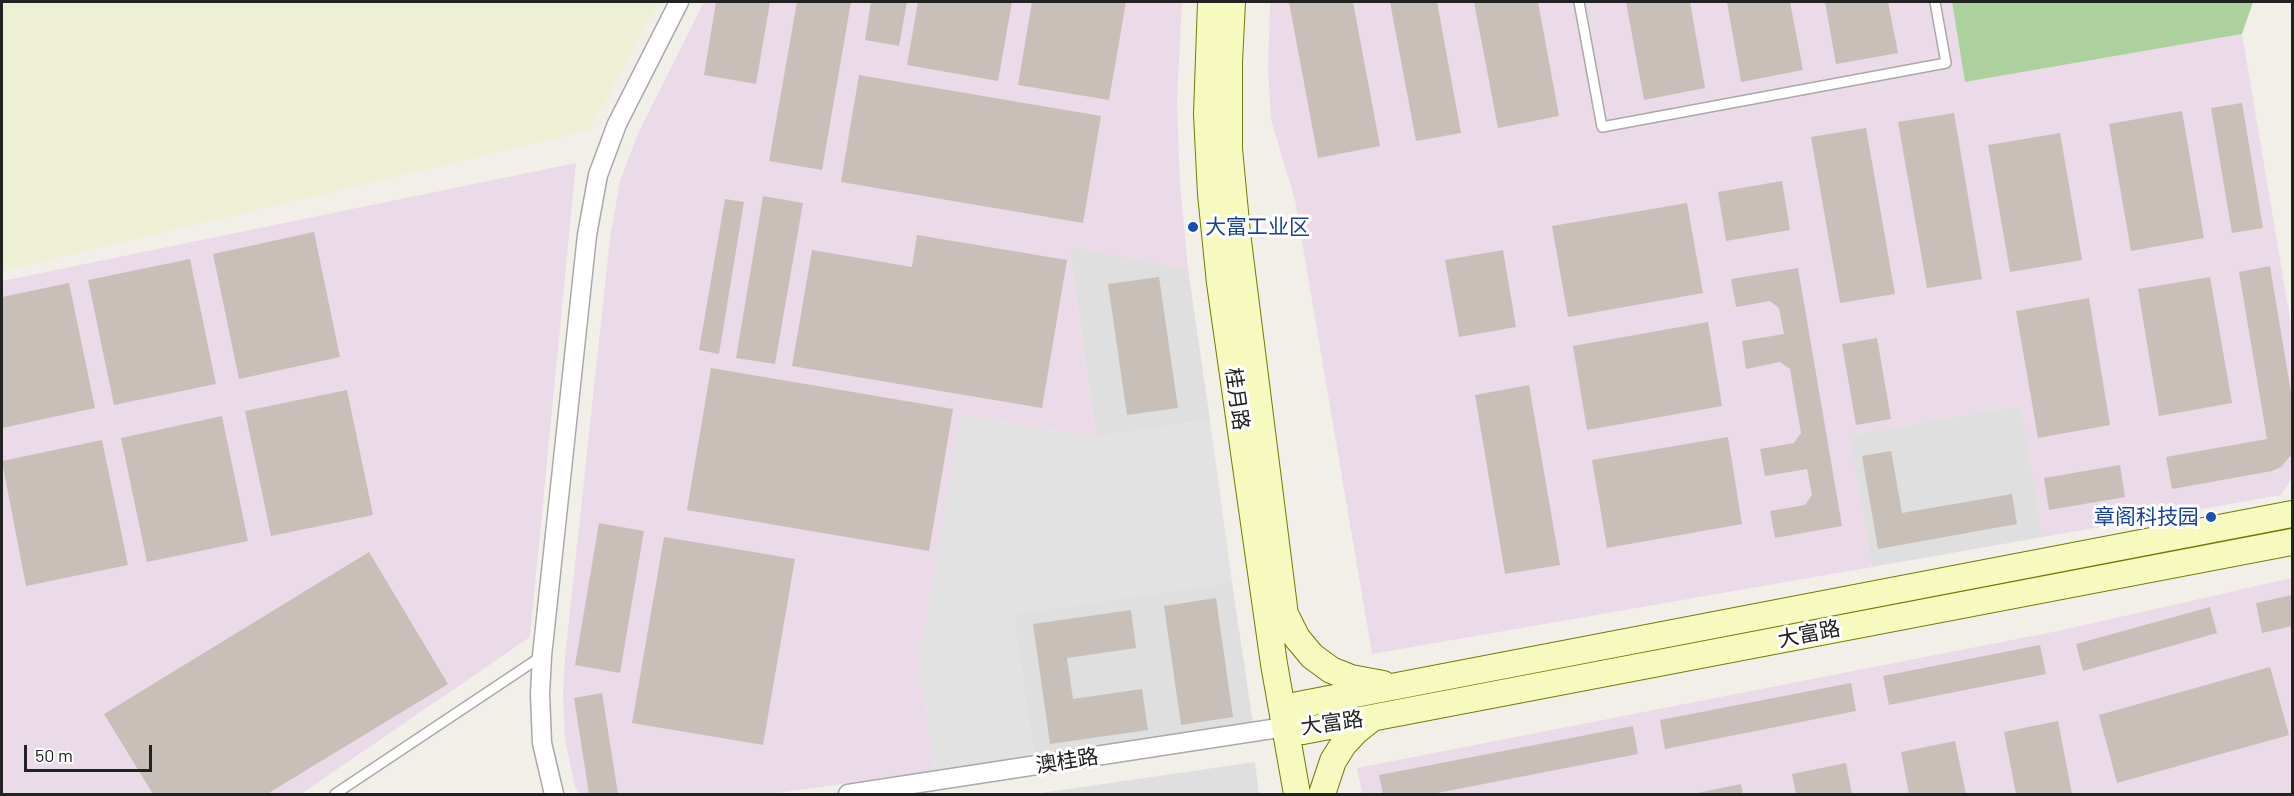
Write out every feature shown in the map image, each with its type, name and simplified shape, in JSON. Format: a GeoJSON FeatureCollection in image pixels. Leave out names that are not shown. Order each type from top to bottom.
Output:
{"type":"FeatureCollection","features":[{"type":"Feature","properties":{"kind":"street"},"geometry":{"type":"LineString","coordinates":[[554,795],[542,743],[540,694],[542,656],[587,235],[598,175],[617,124],[679,2]]}},
{"type":"Feature","properties":{"kind":"street","name":"桂月路"},"geometry":{"type":"LineString","coordinates":[[1211,2],[1207,114],[1211,194],[1220,283],[1274,664],[1314,795]]}},
{"type":"Feature","properties":{"kind":"street","name":"桂月路"},"geometry":{"type":"LineString","coordinates":[[1232,2],[1228,62],[1230,159],[1284,613],[1298,705]]}},
{"type":"Feature","properties":{"kind":"street","name":"大富路"},"geometry":{"type":"LineString","coordinates":[[2292,514],[1298,705],[1294,729],[1374,718],[2292,542]]}},
{"type":"Feature","properties":{"kind":"street"},"geometry":{"type":"LineString","coordinates":[[1284,613],[1297,638],[1312,656],[1331,670],[1374,684],[1401,686]]}},
{"type":"Feature","properties":{"kind":"street"},"geometry":{"type":"LineString","coordinates":[[1449,676],[1454,702]]}},
{"type":"Feature","properties":{"kind":"street"},"geometry":{"type":"LineString","coordinates":[[1323,795],[1333,761],[1342,746],[1356,731],[1374,718]]}},
{"type":"Feature","properties":{"kind":"street","name":"桂月路"},"geometry":{"type":"LineString","coordinates":[[1294,729],[1297,795]]}},
{"type":"Feature","properties":{"kind":"street","name":"澳桂路"},"geometry":{"type":"LineString","coordinates":[[848,795],[1294,729]]}},
{"type":"Feature","properties":{"kind":"lane"},"geometry":{"type":"LineString","coordinates":[[1579,2],[1602,127],[1946,63],[1935,2]]}},
{"type":"Feature","properties":{"kind":"lane"},"geometry":{"type":"LineString","coordinates":[[335,795],[542,656]]}},
{"type":"Feature","properties":{"kind":"shaded area"},"geometry":{"type":"Polygon","coordinates":[[[704,2],[1182,2],[1177,100],[1180,185],[1188,269],[1069,247],[1096,437],[961,415],[919,661],[935,771],[771,794],[579,794],[575,787],[565,740],[563,694],[565,657],[610,238],[620,181],[638,133],[704,2]]]}},
{"type":"Feature","properties":{"kind":"shaded area"},"geometry":{"type":"Polygon","coordinates":[[[1270,2],[1952,2],[1965,82],[2242,34],[2292,330],[2292,478],[2281,495],[2043,537],[2020,405],[1850,435],[1872,567],[1372,654],[1295,200],[1271,120],[1268,70],[1270,2]]]}},
{"type":"Feature","properties":{"kind":"shaded area"},"geometry":{"type":"Polygon","coordinates":[[[576,163],[530,637],[301,794],[2,794],[2,281],[576,163]]]}},
{"type":"Feature","properties":{"kind":"shaded area"},"geometry":{"type":"Polygon","coordinates":[[[1069,246],[1188,269],[1210,420],[1096,437],[1069,246]]]}},
{"type":"Feature","properties":{"kind":"shaded area"},"geometry":{"type":"Polygon","coordinates":[[[2021,405],[2043,537],[1872,567],[1849,435],[2021,405]]]}},
{"type":"Feature","properties":{"kind":"shaded area"},"geometry":{"type":"Polygon","coordinates":[[[960,415],[1096,437],[1210,420],[1232,582],[1014,614],[1034,756],[935,771],[919,661],[960,415]]]}},
{"type":"Feature","properties":{"kind":"shaded area"},"geometry":{"type":"Polygon","coordinates":[[[2292,578],[2292,794],[1362,794],[1357,768],[2058,631],[2292,578]]]}},
{"type":"Feature","properties":{"kind":"shaded area"},"geometry":{"type":"Polygon","coordinates":[[[1232,582],[1253,724],[1034,756],[1013,614],[1232,582]]]}},
{"type":"Feature","properties":{"kind":"shaded area"},"geometry":{"type":"Polygon","coordinates":[[[1255,762],[1259,794],[1034,794],[1255,762]]]}},
{"type":"Feature","properties":{"kind":"green space"},"geometry":{"type":"Polygon","coordinates":[[[2,2],[659,2],[589,130],[2,271],[2,2]]]}},
{"type":"Feature","properties":{"kind":"green space"},"geometry":{"type":"Polygon","coordinates":[[[1952,2],[2253,2],[2242,34],[1965,82],[1952,2]]]}},
{"type":"Feature","properties":{"kind":"building"},"geometry":{"type":"Polygon","coordinates":[[[716,2],[770,2],[756,84],[704,75],[716,2]]]}},
{"type":"Feature","properties":{"kind":"building"},"geometry":{"type":"Polygon","coordinates":[[[797,2],[851,2],[822,170],[769,161],[797,2]]]}},
{"type":"Feature","properties":{"kind":"building"},"geometry":{"type":"Polygon","coordinates":[[[871,2],[907,2],[899,46],[865,40],[871,2]]]}},
{"type":"Feature","properties":{"kind":"building"},"geometry":{"type":"Polygon","coordinates":[[[918,2],[1012,2],[998,81],[907,65],[918,2]]]}},
{"type":"Feature","properties":{"kind":"building"},"geometry":{"type":"Polygon","coordinates":[[[1032,2],[1126,2],[1109,100],[1018,85],[1032,2]]]}},
{"type":"Feature","properties":{"kind":"building"},"geometry":{"type":"Polygon","coordinates":[[[1289,2],[1353,2],[1380,146],[1318,158],[1289,2]]]}},
{"type":"Feature","properties":{"kind":"building"},"geometry":{"type":"Polygon","coordinates":[[[1390,2],[1437,2],[1461,133],[1416,141],[1390,2]]]}},
{"type":"Feature","properties":{"kind":"building"},"geometry":{"type":"Polygon","coordinates":[[[1474,2],[1538,2],[1559,116],[1498,128],[1474,2]]]}},
{"type":"Feature","properties":{"kind":"building"},"geometry":{"type":"Polygon","coordinates":[[[1626,2],[1690,2],[1705,88],[1644,100],[1626,2]]]}},
{"type":"Feature","properties":{"kind":"building"},"geometry":{"type":"Polygon","coordinates":[[[1727,2],[1790,2],[1803,70],[1741,82],[1727,2]]]}},
{"type":"Feature","properties":{"kind":"building"},"geometry":{"type":"Polygon","coordinates":[[[1825,2],[1888,2],[1898,53],[1836,64],[1825,2]]]}},
{"type":"Feature","properties":{"kind":"building"},"geometry":{"type":"Polygon","coordinates":[[[859,75],[1101,116],[1083,223],[841,182],[859,75]]]}},
{"type":"Feature","properties":{"kind":"building"},"geometry":{"type":"Polygon","coordinates":[[[2242,103],[2263,228],[2232,233],[2211,108],[2242,103]]]}},
{"type":"Feature","properties":{"kind":"building"},"geometry":{"type":"Polygon","coordinates":[[[2182,111],[2204,238],[2131,251],[2109,124],[2182,111]]]}},
{"type":"Feature","properties":{"kind":"building"},"geometry":{"type":"Polygon","coordinates":[[[1954,113],[1982,279],[1927,288],[1898,122],[1954,113]]]}},
{"type":"Feature","properties":{"kind":"building"},"geometry":{"type":"Polygon","coordinates":[[[1866,128],[1895,294],[1840,303],[1811,137],[1866,128]]]}},
{"type":"Feature","properties":{"kind":"building"},"geometry":{"type":"Polygon","coordinates":[[[2060,133],[2082,260],[2010,272],[1988,145],[2060,133]]]}},
{"type":"Feature","properties":{"kind":"building"},"geometry":{"type":"Polygon","coordinates":[[[1782,181],[1790,230],[1726,241],[1718,192],[1782,181]]]}},
{"type":"Feature","properties":{"kind":"building"},"geometry":{"type":"Polygon","coordinates":[[[763,196],[803,203],[775,364],[736,358],[763,196]]]}},
{"type":"Feature","properties":{"kind":"building"},"geometry":{"type":"Polygon","coordinates":[[[725,199],[744,202],[719,354],[699,350],[725,199]]]}},
{"type":"Feature","properties":{"kind":"building"},"geometry":{"type":"Polygon","coordinates":[[[1687,203],[1703,293],[1568,317],[1552,226],[1687,203]]]}},
{"type":"Feature","properties":{"kind":"building"},"geometry":{"type":"Polygon","coordinates":[[[314,232],[340,357],[239,379],[213,254],[314,232]]]}},
{"type":"Feature","properties":{"kind":"building"},"geometry":{"type":"Polygon","coordinates":[[[917,235],[1067,260],[1042,408],[792,366],[812,250],[912,267],[917,235]]]}},
{"type":"Feature","properties":{"kind":"building"},"geometry":{"type":"Polygon","coordinates":[[[1503,250],[1516,327],[1459,337],[1445,260],[1503,250]]]}},
{"type":"Feature","properties":{"kind":"building"},"geometry":{"type":"Polygon","coordinates":[[[190,259],[216,384],[114,405],[88,280],[190,259]]]}},
{"type":"Feature","properties":{"kind":"building"},"geometry":{"type":"Polygon","coordinates":[[[2270,266],[2292,399],[2292,454],[2281,467],[2272,471],[2172,489],[2166,457],[2267,439],[2239,272],[2270,266]]]}},
{"type":"Feature","properties":{"kind":"building"},"geometry":{"type":"Polygon","coordinates":[[[1798,268],[1842,526],[1775,538],[1770,511],[1805,505],[1812,495],[1807,469],[1765,476],[1760,449],[1794,443],[1801,433],[1790,369],[1780,362],[1746,369],[1742,341],[1784,334],[1779,308],[1770,301],[1736,307],[1731,279],[1798,268]]]}},
{"type":"Feature","properties":{"kind":"building"},"geometry":{"type":"Polygon","coordinates":[[[1159,277],[1178,408],[1127,415],[1108,284],[1159,277]]]}},
{"type":"Feature","properties":{"kind":"building"},"geometry":{"type":"Polygon","coordinates":[[[2210,277],[2232,403],[2159,416],[2138,289],[2210,277]]]}},
{"type":"Feature","properties":{"kind":"building"},"geometry":{"type":"Polygon","coordinates":[[[69,283],[95,408],[2,428],[2,297],[69,283]]]}},
{"type":"Feature","properties":{"kind":"building"},"geometry":{"type":"Polygon","coordinates":[[[2089,298],[2110,425],[2038,438],[2016,311],[2089,298]]]}},
{"type":"Feature","properties":{"kind":"building"},"geometry":{"type":"Polygon","coordinates":[[[1708,322],[1722,406],[1587,430],[1573,346],[1708,322]]]}},
{"type":"Feature","properties":{"kind":"building"},"geometry":{"type":"Polygon","coordinates":[[[1877,338],[1891,419],[1856,425],[1842,344],[1877,338]]]}},
{"type":"Feature","properties":{"kind":"building"},"geometry":{"type":"Polygon","coordinates":[[[711,368],[953,409],[929,551],[687,510],[711,368]]]}},
{"type":"Feature","properties":{"kind":"building"},"geometry":{"type":"Polygon","coordinates":[[[1529,385],[1560,565],[1505,574],[1475,395],[1529,385]]]}},
{"type":"Feature","properties":{"kind":"building"},"geometry":{"type":"Polygon","coordinates":[[[347,390],[373,515],[271,536],[245,411],[347,390]]]}},
{"type":"Feature","properties":{"kind":"building"},"geometry":{"type":"Polygon","coordinates":[[[222,416],[248,541],[147,562],[121,438],[222,416]]]}},
{"type":"Feature","properties":{"kind":"building"},"geometry":{"type":"Polygon","coordinates":[[[1728,437],[1742,524],[1607,548],[1592,460],[1728,437]]]}},
{"type":"Feature","properties":{"kind":"building"},"geometry":{"type":"Polygon","coordinates":[[[102,440],[128,565],[26,586],[2,461],[102,440]]]}},
{"type":"Feature","properties":{"kind":"building"},"geometry":{"type":"Polygon","coordinates":[[[1891,451],[1902,513],[2012,494],[2017,524],[1878,549],[1862,456],[1891,451]]]}},
{"type":"Feature","properties":{"kind":"building"},"geometry":{"type":"Polygon","coordinates":[[[2120,465],[2125,497],[2049,510],[2044,478],[2120,465]]]}},
{"type":"Feature","properties":{"kind":"building"},"geometry":{"type":"Polygon","coordinates":[[[599,523],[644,531],[620,673],[575,665],[599,523]]]}},
{"type":"Feature","properties":{"kind":"building"},"geometry":{"type":"Polygon","coordinates":[[[664,537],[795,559],[763,745],[632,723],[664,537]]]}},
{"type":"Feature","properties":{"kind":"building"},"geometry":{"type":"Polygon","coordinates":[[[369,552],[448,684],[267,794],[153,794],[104,714],[369,552]]]}},
{"type":"Feature","properties":{"kind":"building"},"geometry":{"type":"Polygon","coordinates":[[[2292,595],[2292,626],[2262,633],[2256,603],[2292,595]]]}},
{"type":"Feature","properties":{"kind":"building"},"geometry":{"type":"Polygon","coordinates":[[[1216,598],[1233,717],[1181,725],[1164,606],[1216,598]]]}},
{"type":"Feature","properties":{"kind":"building"},"geometry":{"type":"Polygon","coordinates":[[[2210,607],[2217,633],[2083,671],[2076,644],[2210,607]]]}},
{"type":"Feature","properties":{"kind":"building"},"geometry":{"type":"Polygon","coordinates":[[[1131,610],[1136,648],[1067,658],[1073,699],[1142,689],[1148,730],[1050,744],[1033,624],[1131,610]]]}},
{"type":"Feature","properties":{"kind":"building"},"geometry":{"type":"Polygon","coordinates":[[[2040,645],[2046,674],[1889,705],[1883,676],[2040,645]]]}},
{"type":"Feature","properties":{"kind":"building"},"geometry":{"type":"Polygon","coordinates":[[[2270,667],[2289,735],[2117,783],[2099,715],[2270,667]]]}},
{"type":"Feature","properties":{"kind":"building"},"geometry":{"type":"Polygon","coordinates":[[[1851,683],[1856,711],[1665,749],[1660,720],[1851,683]]]}},
{"type":"Feature","properties":{"kind":"building"},"geometry":{"type":"Polygon","coordinates":[[[602,693],[618,794],[589,794],[574,698],[602,693]]]}},
{"type":"Feature","properties":{"kind":"building"},"geometry":{"type":"Polygon","coordinates":[[[2058,721],[2072,794],[2016,794],[2004,732],[2058,721]]]}},
{"type":"Feature","properties":{"kind":"building"},"geometry":{"type":"Polygon","coordinates":[[[1633,726],[1638,754],[1432,794],[1383,794],[1379,775],[1633,726]]]}},
{"type":"Feature","properties":{"kind":"building"},"geometry":{"type":"Polygon","coordinates":[[[1955,741],[1966,794],[1909,794],[1901,752],[1955,741]]]}},
{"type":"Feature","properties":{"kind":"building"},"geometry":{"type":"Polygon","coordinates":[[[1846,763],[1852,794],[1796,794],[1792,774],[1846,763]]]}},
{"type":"Feature","properties":{"kind":"building"},"geometry":{"type":"Polygon","coordinates":[[[1741,784],[1743,794],[1697,794],[1697,793],[1741,784]]]}},
{"type":"Feature","properties":{"kind":"place","name":"大富工业区"},"geometry":{"type":"Point","coordinates":[1193,227]}},
{"type":"Feature","properties":{"kind":"place","name":"章阁科技园"},"geometry":{"type":"Point","coordinates":[2211,517]}}]}
